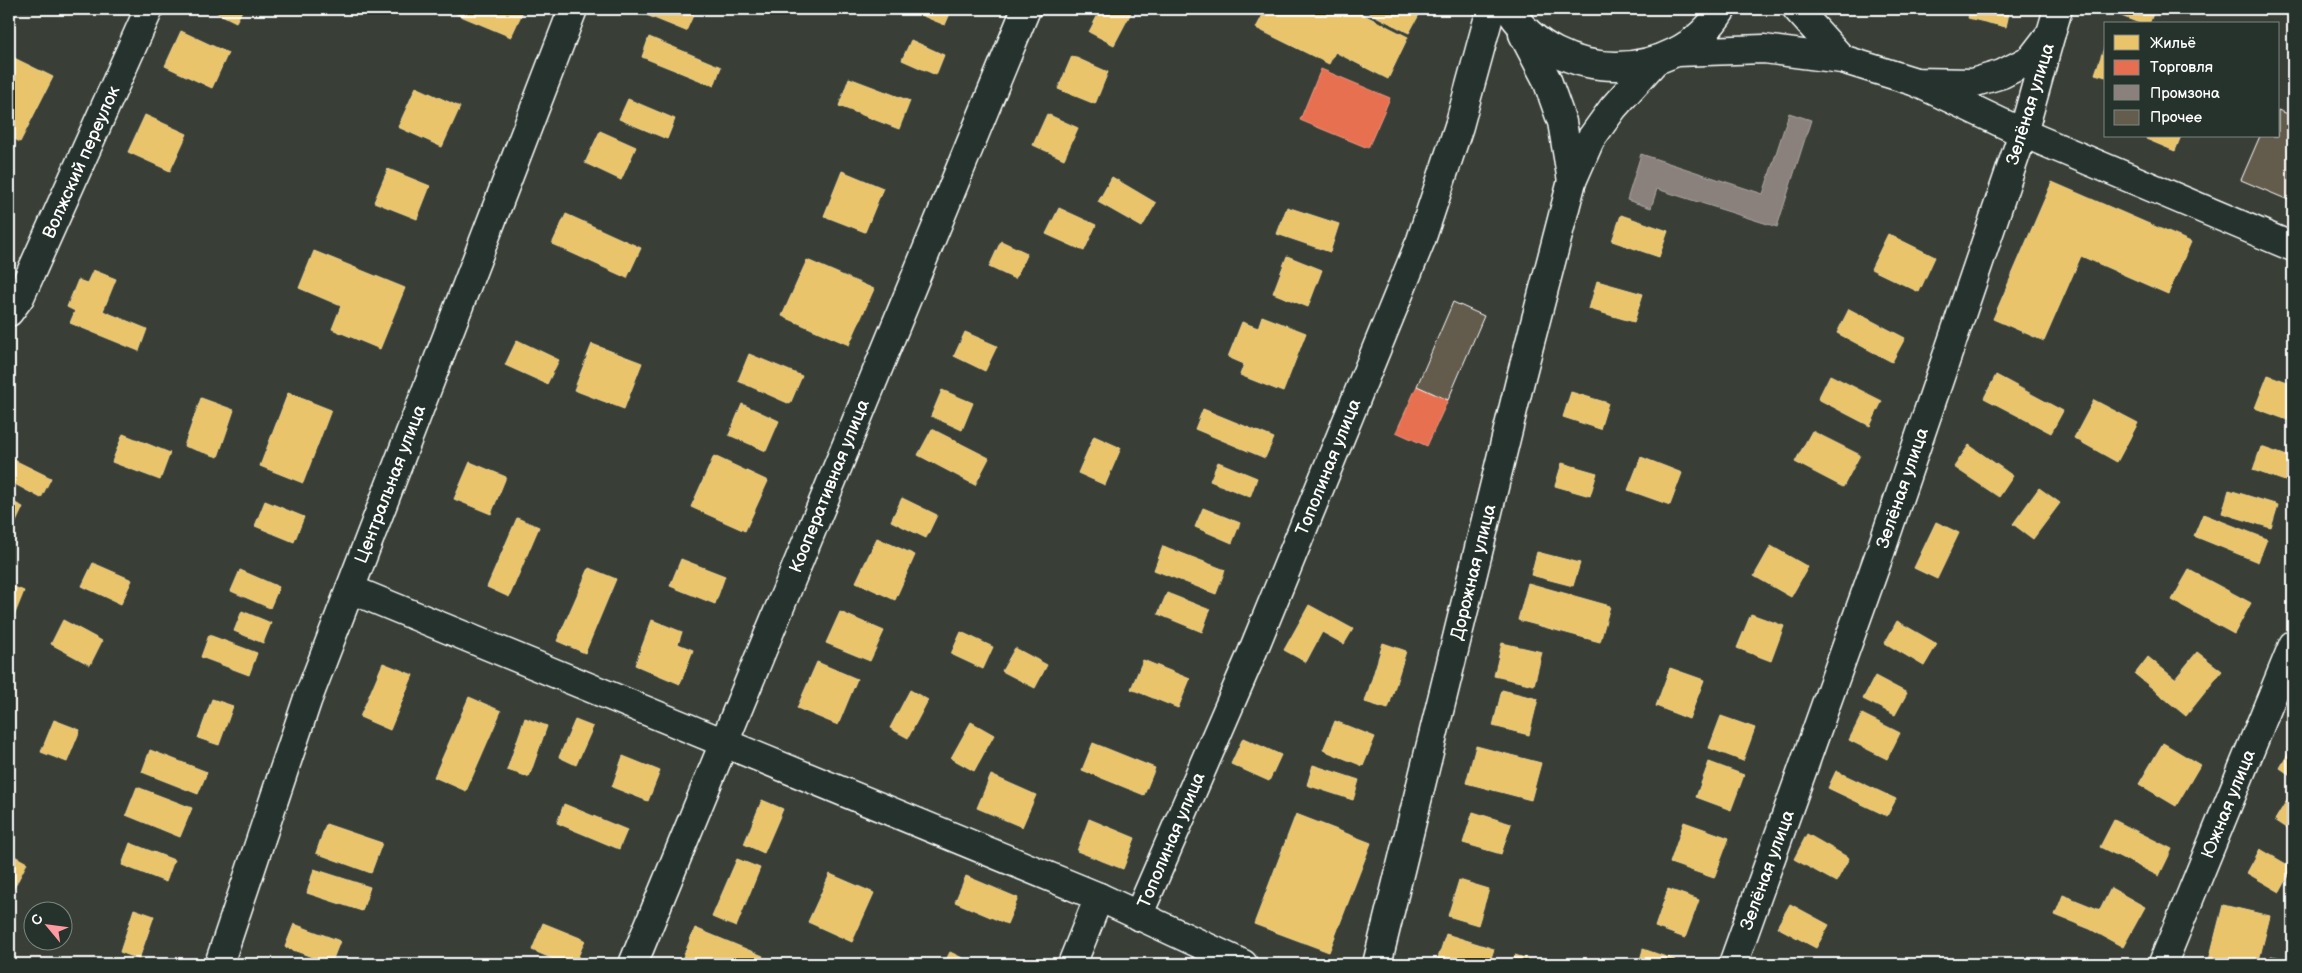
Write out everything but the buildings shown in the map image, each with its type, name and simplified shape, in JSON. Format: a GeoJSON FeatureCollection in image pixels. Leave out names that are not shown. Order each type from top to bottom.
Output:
{"type":"FeatureCollection","features":[{"type":"Feature","properties":{"kind":"street","name":"Волжский переулок"},"geometry":{"type":"LineString","coordinates":[[9,312],[20,297],[149,9]]}},
{"type":"Feature","properties":{"kind":"street","name":"Центральная улица"},"geometry":{"type":"LineString","coordinates":[[219,964],[307,701],[573,9]]}},
{"type":"Feature","properties":{"kind":"street","name":"Кооперативная улица"},"geometry":{"type":"LineString","coordinates":[[633,964],[1026,9]]}},
{"type":"Feature","properties":{"kind":"street","name":"Тополиная улица"},"geometry":{"type":"LineString","coordinates":[[1138,916],[1254,649],[1421,240],[1459,126],[1491,9]]}},
{"type":"Feature","properties":{"kind":"street"},"geometry":{"type":"LineString","coordinates":[[1666,57],[1695,40],[1716,19],[1722,9]]}},
{"type":"Feature","properties":{"kind":"street"},"geometry":{"type":"LineString","coordinates":[[1797,9],[1842,59]]}},
{"type":"Feature","properties":{"kind":"street"},"geometry":{"type":"LineString","coordinates":[[1514,16],[1551,50],[1591,65],[1633,66],[1666,57],[1764,49],[1842,59],[1916,82],[2023,133],[2293,247]]}},
{"type":"Feature","properties":{"kind":"street"},"geometry":{"type":"LineString","coordinates":[[1514,16],[1547,80],[1562,122],[1572,181]]}},
{"type":"Feature","properties":{"kind":"street"},"geometry":{"type":"LineString","coordinates":[[1916,82],[1972,82],[2002,74],[2031,59],[2055,21]]}},
{"type":"Feature","properties":{"kind":"street","name":"Зелёная улица"},"geometry":{"type":"LineString","coordinates":[[1734,964],[1876,562],[2023,133],[2055,21]]}},
{"type":"Feature","properties":{"kind":"street","name":"Дорожная улица"},"geometry":{"type":"LineString","coordinates":[[1377,964],[1522,373],[1572,181],[1590,140],[1613,108],[1666,57]]}},
{"type":"Feature","properties":{"kind":"street"},"geometry":{"type":"LineString","coordinates":[[350,589],[1099,897],[1243,964]]}},
{"type":"Feature","properties":{"kind":"street","name":"Южная улица"},"geometry":{"type":"LineString","coordinates":[[2164,963],[2293,644]]}},
{"type":"Feature","properties":{"kind":"street"},"geometry":{"type":"LineString","coordinates":[[1072,964],[1099,897]]}}]}
